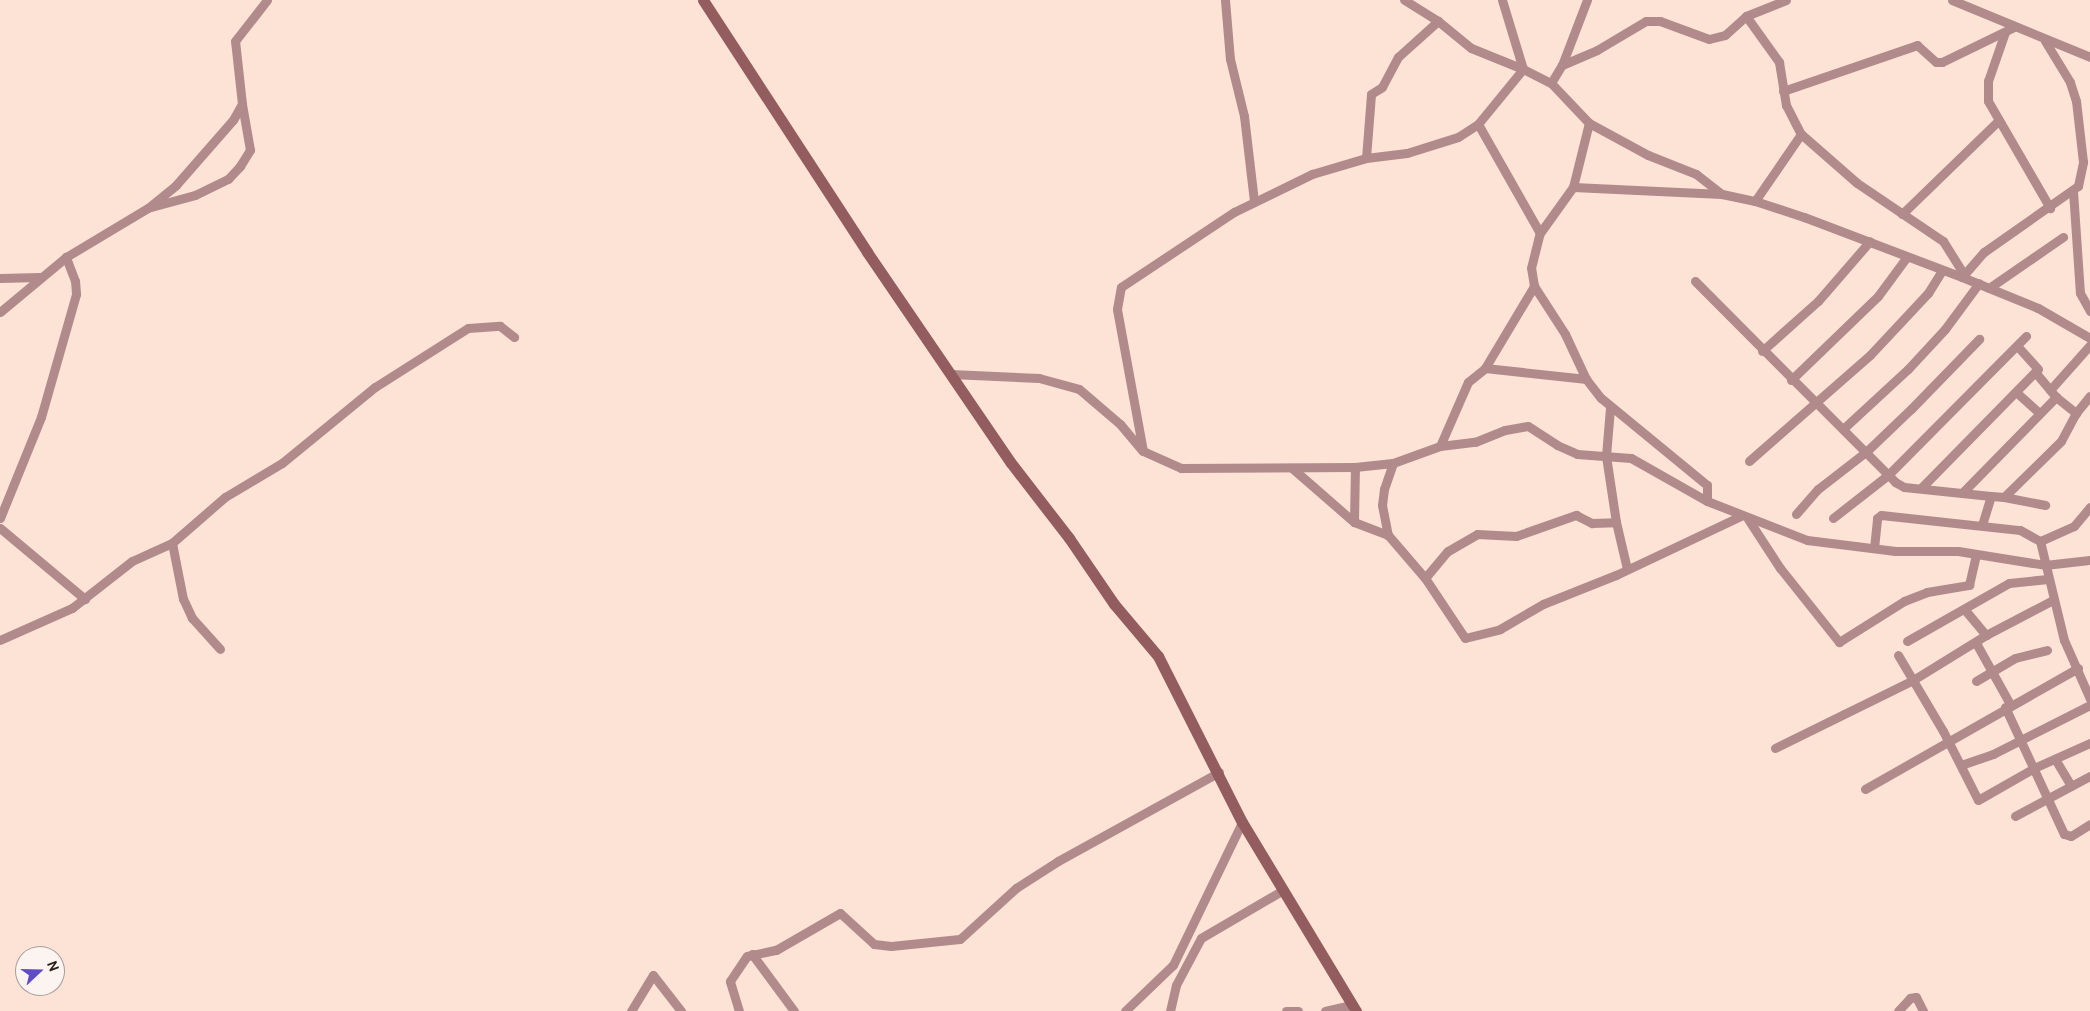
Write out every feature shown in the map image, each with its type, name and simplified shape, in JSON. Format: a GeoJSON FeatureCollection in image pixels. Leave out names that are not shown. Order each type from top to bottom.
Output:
{"type":"FeatureCollection","features":[{"type":"Feature","properties":{"kind":"street"},"geometry":{"type":"LineString","coordinates":[[148,208],[195,195],[228,179],[240,166],[250,150],[242,104],[235,41],[267,0]]}},
{"type":"Feature","properties":{"kind":"street"},"geometry":{"type":"LineString","coordinates":[[703,0],[867,252],[1011,463],[1069,538],[1114,604],[1158,656],[1219,772],[1242,822],[1354,1008],[1326,1011]]}},
{"type":"Feature","properties":{"kind":"street"},"geometry":{"type":"LineString","coordinates":[[1225,0],[1230,59],[1244,116],[1254,202]]}},
{"type":"Feature","properties":{"kind":"street"},"geometry":{"type":"LineString","coordinates":[[1404,0],[1438,21],[1471,48],[1523,69],[1551,83],[1589,123],[1648,155],[1696,174],[1722,194]]}},
{"type":"Feature","properties":{"kind":"street"},"geometry":{"type":"LineString","coordinates":[[1502,0],[1523,69]]}},
{"type":"Feature","properties":{"kind":"street"},"geometry":{"type":"LineString","coordinates":[[1551,83],[1562,65],[1586,0]]}},
{"type":"Feature","properties":{"kind":"street"},"geometry":{"type":"LineString","coordinates":[[1562,65],[1597,50],[1646,21],[1660,21],[1709,39],[1725,35],[1746,16],[1786,0]]}},
{"type":"Feature","properties":{"kind":"street"},"geometry":{"type":"LineString","coordinates":[[1952,0],[2045,41],[2090,57]]}},
{"type":"Feature","properties":{"kind":"street"},"geometry":{"type":"LineString","coordinates":[[1746,16],[1779,62],[1783,91],[1801,134],[1857,183],[1943,241],[1963,276]]}},
{"type":"Feature","properties":{"kind":"street"},"geometry":{"type":"LineString","coordinates":[[1366,158],[1370,94],[1382,87],[1398,57],[1438,21]]}},
{"type":"Feature","properties":{"kind":"street"},"geometry":{"type":"LineString","coordinates":[[1783,91],[1917,45],[1936,62],[1942,62],[2014,27]]}},
{"type":"Feature","properties":{"kind":"street"},"geometry":{"type":"LineString","coordinates":[[2005,32],[1988,81],[1988,101],[2050,208]]}},
{"type":"Feature","properties":{"kind":"street"},"geometry":{"type":"LineString","coordinates":[[1963,276],[1984,252],[2050,208],[2078,186],[2083,162],[2080,126],[2070,82],[2045,41]]}},
{"type":"Feature","properties":{"kind":"street"},"geometry":{"type":"LineString","coordinates":[[1143,451],[1117,309],[1119,291],[1254,202],[1312,174],[1366,158],[1424,148],[1458,137],[1478,124],[1523,69]]}},
{"type":"Feature","properties":{"kind":"street"},"geometry":{"type":"LineString","coordinates":[[0,312],[66,257],[148,208],[176,185],[233,120],[242,104]]}},
{"type":"Feature","properties":{"kind":"street"},"geometry":{"type":"LineString","coordinates":[[1902,214],[1998,121]]}},
{"type":"Feature","properties":{"kind":"street"},"geometry":{"type":"LineString","coordinates":[[1589,123],[1573,188],[1540,233],[1530,268],[1534,286],[1566,334],[1586,379],[1610,408],[1707,485],[1707,502]]}},
{"type":"Feature","properties":{"kind":"street"},"geometry":{"type":"LineString","coordinates":[[1478,124],[1540,233]]}},
{"type":"Feature","properties":{"kind":"street"},"geometry":{"type":"LineString","coordinates":[[1754,200],[1801,134]]}},
{"type":"Feature","properties":{"kind":"street"},"geometry":{"type":"LineString","coordinates":[[1573,188],[1722,194],[1754,200],[1870,241],[1906,258],[1942,271],[1963,276],[2038,308],[2089,335]]}},
{"type":"Feature","properties":{"kind":"street"},"geometry":{"type":"LineString","coordinates":[[2073,191],[2080,293],[2090,311]]}},
{"type":"Feature","properties":{"kind":"street"},"geometry":{"type":"LineString","coordinates":[[1990,288],[2063,237]]}},
{"type":"Feature","properties":{"kind":"street"},"geometry":{"type":"LineString","coordinates":[[1762,351],[1818,301],[1870,241]]}},
{"type":"Feature","properties":{"kind":"street"},"geometry":{"type":"LineString","coordinates":[[0,518],[41,417],[76,294],[75,281],[66,257]]}},
{"type":"Feature","properties":{"kind":"street"},"geometry":{"type":"LineString","coordinates":[[1791,380],[1878,296],[1906,258]]}},
{"type":"Feature","properties":{"kind":"street"},"geometry":{"type":"LineString","coordinates":[[1749,461],[1816,403],[1905,319],[1942,271]]}},
{"type":"Feature","properties":{"kind":"street"},"geometry":{"type":"LineString","coordinates":[[0,278],[40,277]]}},
{"type":"Feature","properties":{"kind":"street"},"geometry":{"type":"LineString","coordinates":[[1695,281],[1791,380],[1844,428],[1888,475],[1904,486],[1964,491],[2045,505]]}},
{"type":"Feature","properties":{"kind":"street"},"geometry":{"type":"LineString","coordinates":[[1844,428],[1914,362],[1945,329],[1979,283]]}},
{"type":"Feature","properties":{"kind":"street"},"geometry":{"type":"LineString","coordinates":[[1440,446],[1468,382],[1485,368],[1534,286]]}},
{"type":"Feature","properties":{"kind":"street"},"geometry":{"type":"LineString","coordinates":[[0,640],[85,600],[132,561],[172,543],[225,497],[282,463],[375,387],[468,328],[500,326],[514,337]]}},
{"type":"Feature","properties":{"kind":"street"},"geometry":{"type":"LineString","coordinates":[[1833,518],[1888,475],[2026,336]]}},
{"type":"Feature","properties":{"kind":"street"},"geometry":{"type":"LineString","coordinates":[[1796,514],[1818,490],[1867,451],[1979,338]]}},
{"type":"Feature","properties":{"kind":"street"},"geometry":{"type":"LineString","coordinates":[[1964,491],[2039,413],[2090,345]]}},
{"type":"Feature","properties":{"kind":"street"},"geometry":{"type":"LineString","coordinates":[[1922,487],[2035,372],[2038,366],[2017,346]]}},
{"type":"Feature","properties":{"kind":"street"},"geometry":{"type":"LineString","coordinates":[[1485,368],[1586,379]]}},
{"type":"Feature","properties":{"kind":"street"},"geometry":{"type":"LineString","coordinates":[[2035,372],[2053,393],[2076,413]]}},
{"type":"Feature","properties":{"kind":"street"},"geometry":{"type":"LineString","coordinates":[[951,374],[1039,378],[1079,389],[1113,417],[1143,451],[1181,468],[1355,467],[1394,463],[1440,446],[1475,442],[1524,426],[1571,451],[1631,458],[1707,502],[1744,518],[1807,540],[1913,552],[1958,551],[2045,564],[2090,560]]}},
{"type":"Feature","properties":{"kind":"street"},"geometry":{"type":"LineString","coordinates":[[2016,392],[2039,413]]}},
{"type":"Feature","properties":{"kind":"street"},"geometry":{"type":"LineString","coordinates":[[2004,497],[2061,441],[2076,413],[2090,396]]}},
{"type":"Feature","properties":{"kind":"street"},"geometry":{"type":"LineString","coordinates":[[1610,408],[1606,456],[1616,522],[1627,569]]}},
{"type":"Feature","properties":{"kind":"street"},"geometry":{"type":"LineString","coordinates":[[1394,463],[1382,505],[1388,534],[1425,578],[1465,638],[1475,638],[1512,623],[1543,604],[1744,518]]}},
{"type":"Feature","properties":{"kind":"street"},"geometry":{"type":"LineString","coordinates":[[1354,522],[1355,467]]}},
{"type":"Feature","properties":{"kind":"street"},"geometry":{"type":"LineString","coordinates":[[1292,468],[1354,522],[1388,534]]}},
{"type":"Feature","properties":{"kind":"street"},"geometry":{"type":"LineString","coordinates":[[1982,525],[1992,496]]}},
{"type":"Feature","properties":{"kind":"street"},"geometry":{"type":"LineString","coordinates":[[2040,541],[2074,526],[2090,507]]}},
{"type":"Feature","properties":{"kind":"street"},"geometry":{"type":"LineString","coordinates":[[1425,578],[1448,551],[1477,534],[1516,536],[1576,515],[1592,523],[1616,522]]}},
{"type":"Feature","properties":{"kind":"street"},"geometry":{"type":"LineString","coordinates":[[1874,548],[1877,518],[1881,515],[2020,530],[2040,541],[2064,640],[2078,668],[2090,699]]}},
{"type":"Feature","properties":{"kind":"street"},"geometry":{"type":"LineString","coordinates":[[1744,518],[1780,568],[1839,642],[1919,595],[1956,585],[1969,586],[1976,555]]}},
{"type":"Feature","properties":{"kind":"street"},"geometry":{"type":"LineString","coordinates":[[0,528],[85,600]]}},
{"type":"Feature","properties":{"kind":"street"},"geometry":{"type":"LineString","coordinates":[[172,543],[183,599],[192,618],[220,649]]}},
{"type":"Feature","properties":{"kind":"street"},"geometry":{"type":"LineString","coordinates":[[1907,641],[1965,610],[2009,583],[2048,579]]}},
{"type":"Feature","properties":{"kind":"street"},"geometry":{"type":"LineString","coordinates":[[1775,748],[1913,680],[1986,634],[2053,600]]}},
{"type":"Feature","properties":{"kind":"street"},"geometry":{"type":"LineString","coordinates":[[1965,610],[1986,634]]}},
{"type":"Feature","properties":{"kind":"street"},"geometry":{"type":"LineString","coordinates":[[1976,642],[1993,671],[2008,706],[2019,739],[2064,834],[2072,836],[2090,824]]}},
{"type":"Feature","properties":{"kind":"street"},"geometry":{"type":"LineString","coordinates":[[1976,681],[2015,658],[2047,650]]}},
{"type":"Feature","properties":{"kind":"street"},"geometry":{"type":"LineString","coordinates":[[1898,654],[1948,740],[1978,800],[2034,768],[2090,743]]}},
{"type":"Feature","properties":{"kind":"street"},"geometry":{"type":"LineString","coordinates":[[1865,789],[1948,740],[2078,668]]}},
{"type":"Feature","properties":{"kind":"street"},"geometry":{"type":"LineString","coordinates":[[1961,765],[1993,754],[2019,739],[2090,706]]}},
{"type":"Feature","properties":{"kind":"street"},"geometry":{"type":"LineString","coordinates":[[2055,759],[2071,786]]}},
{"type":"Feature","properties":{"kind":"street"},"geometry":{"type":"LineString","coordinates":[[739,1011],[732,992],[732,975],[746,956],[776,950],[840,913],[874,944],[891,946],[960,939],[1016,888],[1058,862],[1219,772]]}},
{"type":"Feature","properties":{"kind":"street"},"geometry":{"type":"LineString","coordinates":[[2015,816],[2090,776]]}},
{"type":"Feature","properties":{"kind":"street"},"geometry":{"type":"LineString","coordinates":[[1126,1011],[1173,965],[1204,895],[1242,822]]}},
{"type":"Feature","properties":{"kind":"street"},"geometry":{"type":"LineString","coordinates":[[1170,1011],[1176,985],[1201,938],[1283,890]]}},
{"type":"Feature","properties":{"kind":"street"},"geometry":{"type":"LineString","coordinates":[[752,954],[794,1011]]}},
{"type":"Feature","properties":{"kind":"street"},"geometry":{"type":"LineString","coordinates":[[631,1011],[653,975],[681,1011]]}},
{"type":"Feature","properties":{"kind":"street"},"geometry":{"type":"LineString","coordinates":[[1898,1011],[1910,998],[1916,997],[1923,1011]]}},
{"type":"Feature","properties":{"kind":"street"},"geometry":{"type":"LineString","coordinates":[[1286,1011],[1298,1011]]}}]}
